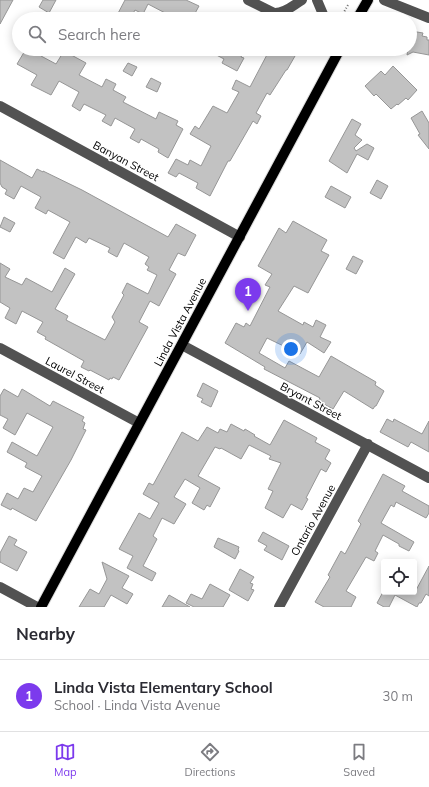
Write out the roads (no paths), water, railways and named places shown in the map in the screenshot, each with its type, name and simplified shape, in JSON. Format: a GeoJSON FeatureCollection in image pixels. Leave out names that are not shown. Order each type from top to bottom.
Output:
{"type":"FeatureCollection","features":[{"type":"Feature","properties":{"kind":"main road"},"geometry":{"type":"LineString","coordinates":[[361,12],[368,0]]}},
{"type":"Feature","properties":{"kind":"main road","name":"Linda Vista Avenue"},"geometry":{"type":"LineString","coordinates":[[41,607],[240,237],[333,56]]}},
{"type":"Feature","properties":{"kind":"street"},"geometry":{"type":"LineString","coordinates":[[248,0],[266,12]]}},
{"type":"Feature","properties":{"kind":"street"},"geometry":{"type":"LineString","coordinates":[[280,12],[288,9],[302,0]]}},
{"type":"Feature","properties":{"kind":"street"},"geometry":{"type":"LineString","coordinates":[[317,0],[322,12]]}},
{"type":"Feature","properties":{"kind":"street"},"geometry":{"type":"LineString","coordinates":[[384,0],[414,12]]}},
{"type":"Feature","properties":{"kind":"street"},"geometry":{"type":"LineString","coordinates":[[258,6],[272,12]]}},
{"type":"Feature","properties":{"kind":"street"},"geometry":{"type":"LineString","coordinates":[[417,13],[429,18]]}},
{"type":"Feature","properties":{"kind":"street","name":"Banyan Street"},"geometry":{"type":"LineString","coordinates":[[0,106],[240,237]]}},
{"type":"Feature","properties":{"kind":"street","name":"Bryant Street"},"geometry":{"type":"LineString","coordinates":[[182,345],[429,478]]}},
{"type":"Feature","properties":{"kind":"street","name":"Laurel Street"},"geometry":{"type":"LineString","coordinates":[[0,348],[139,423]]}},
{"type":"Feature","properties":{"kind":"street","name":"Ontario Avenue"},"geometry":{"type":"LineString","coordinates":[[279,607],[368,444]]}},
{"type":"Feature","properties":{"kind":"street"},"geometry":{"type":"LineString","coordinates":[[0,587],[37,607]]}},
{"type":"Feature","properties":{"kind":"place","name":"Linda Vista Elementary School"},"geometry":{"type":"Point","coordinates":[248,311]}}]}
